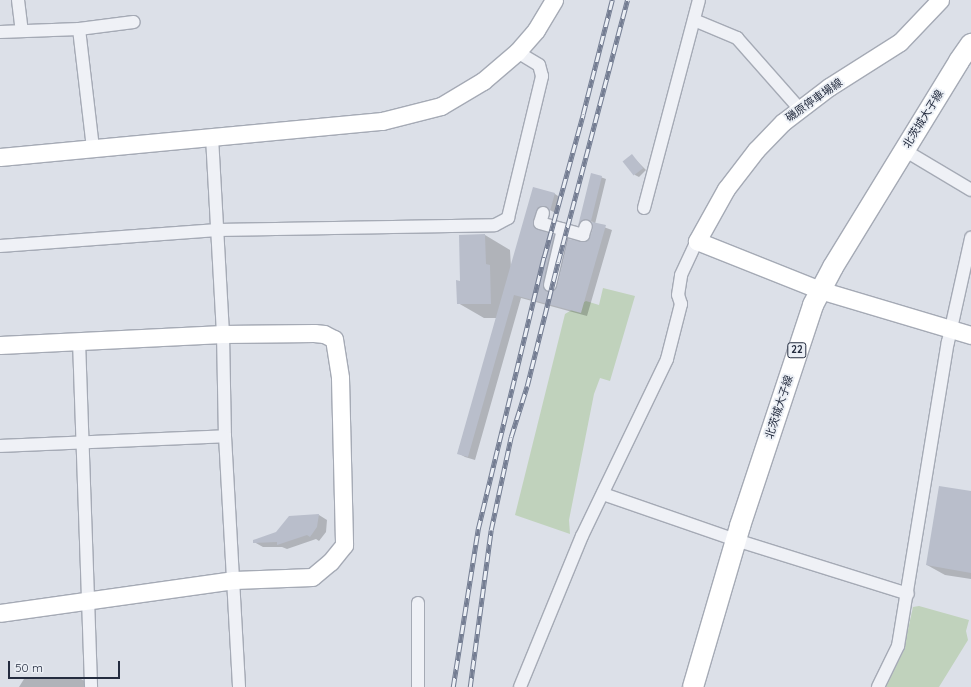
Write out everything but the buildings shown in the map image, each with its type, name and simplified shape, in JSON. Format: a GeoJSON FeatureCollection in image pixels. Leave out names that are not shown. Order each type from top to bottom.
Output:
{"type":"FeatureCollection","features":[{"type":"Feature","properties":{"kind":"main road","name":"北茨城大子線"},"geometry":{"type":"LineString","coordinates":[[693,687],[736,540],[808,317],[820,290],[904,150],[971,44]]}},
{"type":"Feature","properties":{"kind":"street"},"geometry":{"type":"LineString","coordinates":[[18,0],[22,31]]}},
{"type":"Feature","properties":{"kind":"street"},"geometry":{"type":"LineString","coordinates":[[0,157],[382,122],[441,106],[483,81],[517,52],[536,30],[554,0]]}},
{"type":"Feature","properties":{"kind":"street"},"geometry":{"type":"LineString","coordinates":[[644,208],[699,0]]}},
{"type":"Feature","properties":{"kind":"street","name":"磯原停車場線"},"geometry":{"type":"LineString","coordinates":[[696,241],[726,189],[756,150],[783,122],[799,108],[900,42],[940,0]]}},
{"type":"Feature","properties":{"kind":"street"},"geometry":{"type":"LineString","coordinates":[[694,20],[737,38],[799,108]]}},
{"type":"Feature","properties":{"kind":"street"},"geometry":{"type":"LineString","coordinates":[[0,32],[79,29],[134,22]]}},
{"type":"Feature","properties":{"kind":"street"},"geometry":{"type":"LineString","coordinates":[[79,29],[93,148]]}},
{"type":"Feature","properties":{"kind":"street"},"geometry":{"type":"LineString","coordinates":[[0,246],[217,230],[496,225],[508,218],[542,76],[539,65],[517,52]]}},
{"type":"Feature","properties":{"kind":"street"},"geometry":{"type":"LineString","coordinates":[[212,137],[223,334],[225,436],[240,687]]}},
{"type":"Feature","properties":{"kind":"street"},"geometry":{"type":"LineString","coordinates":[[904,150],[971,190]]}},
{"type":"Feature","properties":{"kind":"street"},"geometry":{"type":"LineString","coordinates":[[544,217],[563,229],[583,228]]}},
{"type":"Feature","properties":{"kind":"street"},"geometry":{"type":"LineString","coordinates":[[550,285],[563,229]]}},
{"type":"Feature","properties":{"kind":"street"},"geometry":{"type":"LineString","coordinates":[[878,687],[898,646],[908,594],[950,328],[971,238]]}},
{"type":"Feature","properties":{"kind":"street"},"geometry":{"type":"LineString","coordinates":[[520,687],[582,536],[667,359],[681,304],[678,295],[681,275],[696,241],[820,290],[971,335]]}},
{"type":"Feature","properties":{"kind":"street"},"geometry":{"type":"LineString","coordinates":[[0,345],[223,334],[314,333],[324,334],[334,338],[340,378],[344,545],[330,562],[312,577],[234,580],[0,613]]}},
{"type":"Feature","properties":{"kind":"street"},"geometry":{"type":"LineString","coordinates":[[79,341],[81,441],[91,687]]}},
{"type":"Feature","properties":{"kind":"street"},"geometry":{"type":"LineString","coordinates":[[0,446],[81,441],[225,436]]}},
{"type":"Feature","properties":{"kind":"street"},"geometry":{"type":"LineString","coordinates":[[603,494],[736,540],[908,594]]}},
{"type":"Feature","properties":{"kind":"street"},"geometry":{"type":"LineString","coordinates":[[418,603],[418,687]]}},
{"type":"Feature","properties":{"kind":"green space"},"geometry":{"type":"Polygon","coordinates":[[[603,288],[635,296],[610,381],[600,378],[594,394],[569,520],[570,534],[515,515],[565,314],[586,301],[599,305],[603,288]]]}},
{"type":"Feature","properties":{"kind":"green space"},"geometry":{"type":"Polygon","coordinates":[[[919,606],[969,620],[966,631],[968,640],[939,687],[886,687],[903,652],[913,607],[919,606]]]}},
{"type":"Feature","properties":{"kind":"railway"},"geometry":{"type":"LineString","coordinates":[[453,687],[478,529],[544,257],[612,0]]}},
{"type":"Feature","properties":{"kind":"railway"},"geometry":{"type":"LineString","coordinates":[[470,687],[491,530],[511,437],[527,386],[627,0]]}}]}
